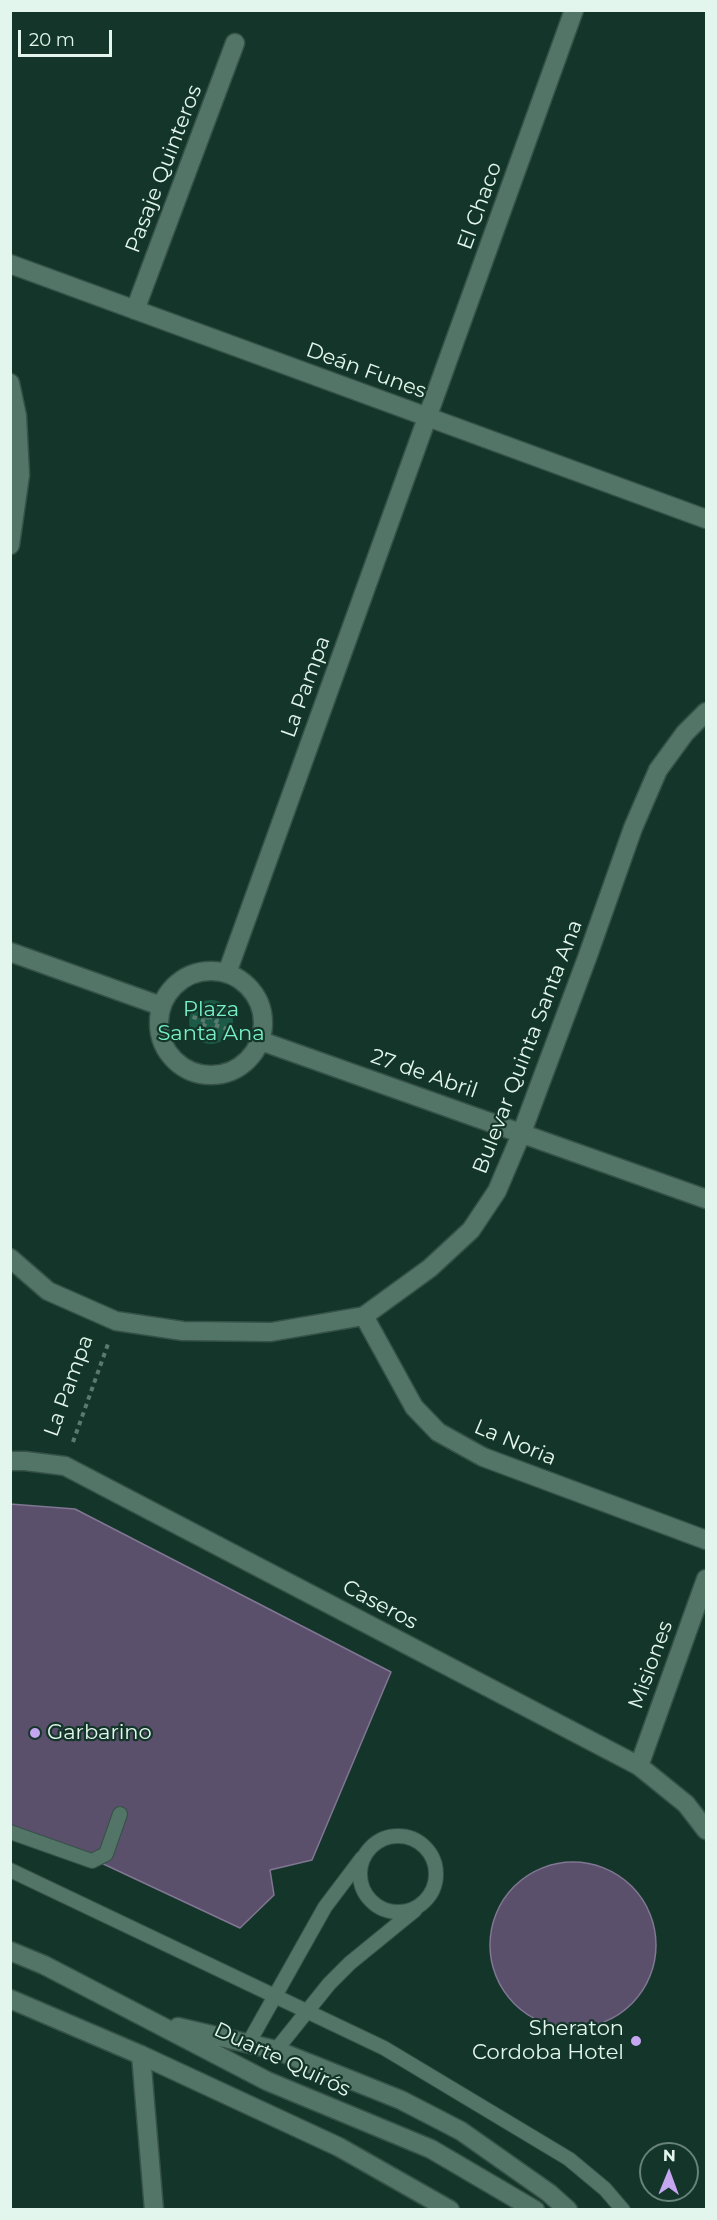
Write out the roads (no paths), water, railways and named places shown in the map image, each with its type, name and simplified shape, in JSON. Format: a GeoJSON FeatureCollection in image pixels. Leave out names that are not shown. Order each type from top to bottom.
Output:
{"type":"FeatureCollection","features":[{"type":"Feature","properties":{"kind":"street","name":"El Chaco"},"geometry":{"type":"LineString","coordinates":[[429,417],[574,10]]}},
{"type":"Feature","properties":{"kind":"street","name":"Pasaje Quinteros"},"geometry":{"type":"LineString","coordinates":[[135,310],[235,44]]}},
{"type":"Feature","properties":{"kind":"street","name":"Deán Funes"},"geometry":{"type":"LineString","coordinates":[[10,264],[706,519]]}},
{"type":"Feature","properties":{"kind":"street"},"geometry":{"type":"LineString","coordinates":[[10,383],[17,416],[20,475],[10,545]]}},
{"type":"Feature","properties":{"kind":"street","name":"La Pampa"},"geometry":{"type":"LineString","coordinates":[[227,973],[429,417]]}},
{"type":"Feature","properties":{"kind":"street","name":"Bulevar Quinta Santa Ana"},"geometry":{"type":"LineString","coordinates":[[10,1258],[48,1292],[116,1321],[183,1331],[271,1332],[363,1316],[430,1268],[471,1230],[497,1191],[522,1132],[633,828],[658,770],[685,733],[706,712]]}},
{"type":"Feature","properties":{"kind":"street"},"geometry":{"type":"LineString","coordinates":[[10,952],[161,1006]]}},
{"type":"Feature","properties":{"kind":"street"},"geometry":{"type":"LineString","coordinates":[[211,970],[227,973],[242,980],[254,992],[261,1006],[264,1022],[261,1041],[254,1055],[240,1067],[223,1074],[205,1076],[187,1071],[172,1059],[162,1044],[158,1026],[161,1006],[167,993],[179,981],[194,973],[211,970]]}},
{"type":"Feature","properties":{"kind":"street","name":"27 de Abril"},"geometry":{"type":"LineString","coordinates":[[261,1041],[706,1199]]}},
{"type":"Feature","properties":{"kind":"street","name":"La Noria"},"geometry":{"type":"LineString","coordinates":[[363,1316],[414,1407],[438,1432],[483,1457],[706,1540]]}},
{"type":"Feature","properties":{"kind":"street","name":"Caseros"},"geometry":{"type":"LineString","coordinates":[[10,1461],[65,1466],[639,1766],[686,1804],[706,1830]]}},
{"type":"Feature","properties":{"kind":"street","name":"Misiones"},"geometry":{"type":"LineString","coordinates":[[639,1766],[706,1579]]}},
{"type":"Feature","properties":{"kind":"street","name":"Duarte Quirós"},"geometry":{"type":"LineString","coordinates":[[10,1951],[44,1965],[267,2081],[431,2149],[534,2210]]}},
{"type":"Feature","properties":{"kind":"street"},"geometry":{"type":"LineString","coordinates":[[10,1999],[141,2055],[339,2147],[450,2210]]}},
{"type":"Feature","properties":{"kind":"street"},"geometry":{"type":"LineString","coordinates":[[148,2020],[276,2050],[401,2100],[461,2131],[549,2193],[568,2210]]}},
{"type":"Feature","properties":{"kind":"street"},"geometry":{"type":"LineString","coordinates":[[141,2055],[154,2210]]}},
{"type":"Feature","properties":{"kind":"lane"},"geometry":{"type":"LineString","coordinates":[[10,1832],[92,1861],[106,1854],[120,1814]]}},
{"type":"Feature","properties":{"kind":"lane"},"geometry":{"type":"LineString","coordinates":[[248,2044],[325,1907],[365,1854],[383,1839],[406,1837],[418,1842],[427,1849],[436,1870],[435,1883],[430,1895],[350,1963],[276,2050]]}},
{"type":"Feature","properties":{"kind":"lane"},"geometry":{"type":"LineString","coordinates":[[365,1854],[360,1879],[364,1892],[372,1902],[384,1909],[396,1912],[409,1910],[421,1904]]}},
{"type":"Feature","properties":{"kind":"lane"},"geometry":{"type":"LineString","coordinates":[[10,1870],[384,2048],[569,2158],[604,2189],[623,2210]]}},
{"type":"Feature","properties":{"kind":"place","name":"Garbarino"},"geometry":{"type":"Point","coordinates":[35,1733]}},
{"type":"Feature","properties":{"kind":"place","name":"Sheraton Cordoba Hotel"},"geometry":{"type":"Point","coordinates":[636,2041]}},
{"type":"Feature","properties":{"kind":"park label","name":"Plaza Santa Ana"},"geometry":{"type":"Point","coordinates":[211,1022]}}]}
